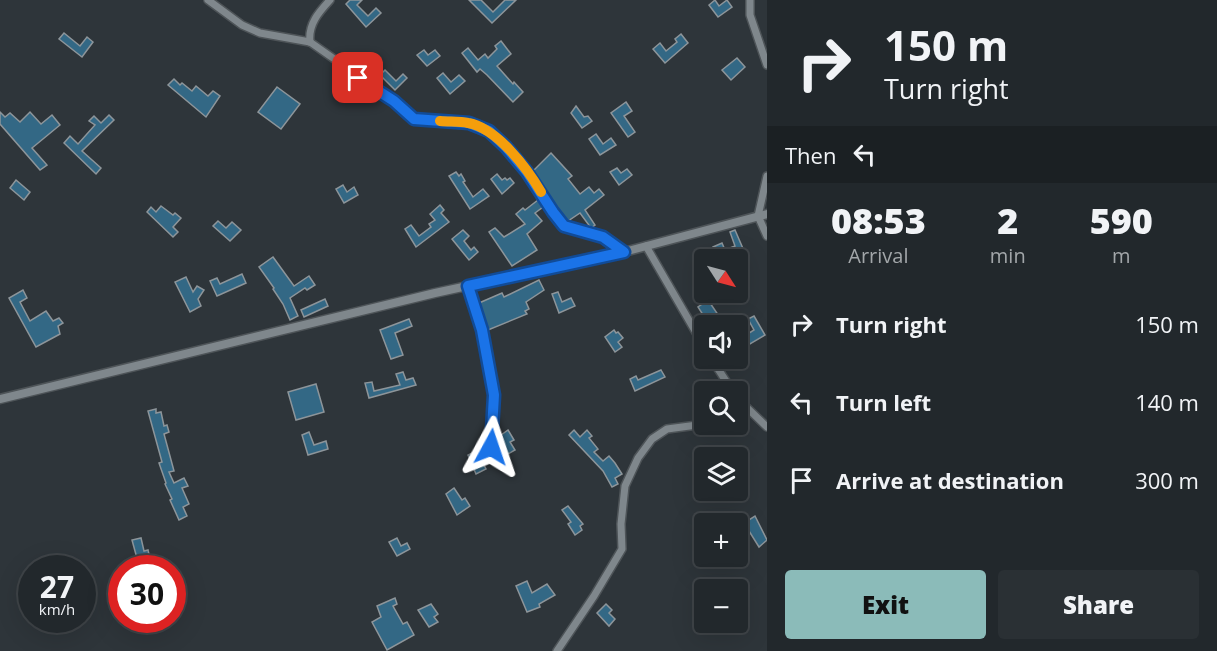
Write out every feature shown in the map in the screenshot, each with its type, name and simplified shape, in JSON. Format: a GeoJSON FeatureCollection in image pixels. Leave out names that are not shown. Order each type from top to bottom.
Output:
{"type":"FeatureCollection","features":[{"type":"Feature","properties":{"kind":"street"},"geometry":{"type":"LineString","coordinates":[[208,0],[243,26],[260,33],[310,42],[394,101],[414,119],[469,123],[489,131],[531,177],[564,226],[603,237],[624,252]]}},
{"type":"Feature","properties":{"kind":"street"},"geometry":{"type":"LineString","coordinates":[[310,42],[309,34],[316,16],[330,0]]}},
{"type":"Feature","properties":{"kind":"street"},"geometry":{"type":"LineString","coordinates":[[750,0],[750,15],[767,65]]}},
{"type":"Feature","properties":{"kind":"street"},"geometry":{"type":"LineString","coordinates":[[767,176],[762,215],[767,236]]}},
{"type":"Feature","properties":{"kind":"street"},"geometry":{"type":"LineString","coordinates":[[0,399],[468,286],[624,252],[762,215]]}},
{"type":"Feature","properties":{"kind":"street"},"geometry":{"type":"LineString","coordinates":[[646,246],[694,329]]}},
{"type":"Feature","properties":{"kind":"street"},"geometry":{"type":"LineString","coordinates":[[468,286],[482,330],[494,395],[491,447]]}},
{"type":"Feature","properties":{"kind":"street"},"geometry":{"type":"LineString","coordinates":[[748,409],[767,427]]}},
{"type":"Feature","properties":{"kind":"street"},"geometry":{"type":"LineString","coordinates":[[557,651],[622,549],[621,524],[626,486],[638,458],[652,439],[668,429],[694,425]]}},
{"type":"Feature","properties":{"kind":"building"},"geometry":{"type":"Polygon","coordinates":[[[350,0],[362,0],[357,5],[368,16],[376,8],[381,13],[366,27],[346,4],[350,0]]]}},
{"type":"Feature","properties":{"kind":"building"},"geometry":{"type":"Polygon","coordinates":[[[469,0],[481,0],[493,12],[505,0],[516,0],[492,23],[469,0]]]}},
{"type":"Feature","properties":{"kind":"building"},"geometry":{"type":"Polygon","coordinates":[[[715,0],[719,6],[727,0],[732,7],[718,17],[709,5],[715,0]]]}},
{"type":"Feature","properties":{"kind":"building"},"geometry":{"type":"Polygon","coordinates":[[[64,33],[80,46],[87,37],[93,42],[82,57],[59,39],[64,33]]]}},
{"type":"Feature","properties":{"kind":"building"},"geometry":{"type":"Polygon","coordinates":[[[681,34],[688,43],[665,63],[653,49],[660,43],[666,51],[677,42],[675,39],[681,34]]]}},
{"type":"Feature","properties":{"kind":"building"},"geometry":{"type":"Polygon","coordinates":[[[501,41],[511,54],[497,66],[523,92],[513,102],[480,69],[477,72],[462,53],[468,48],[478,60],[485,54],[488,58],[501,41]]]}},
{"type":"Feature","properties":{"kind":"building"},"geometry":{"type":"Polygon","coordinates":[[[424,50],[428,55],[435,50],[440,56],[427,66],[417,55],[424,50]]]}},
{"type":"Feature","properties":{"kind":"building"},"geometry":{"type":"Polygon","coordinates":[[[737,58],[745,67],[731,80],[722,70],[737,58]]]}},
{"type":"Feature","properties":{"kind":"building"},"geometry":{"type":"Polygon","coordinates":[[[385,70],[396,81],[403,74],[407,78],[395,90],[380,75],[385,70]]]}},
{"type":"Feature","properties":{"kind":"building"},"geometry":{"type":"Polygon","coordinates":[[[443,73],[451,82],[459,75],[465,81],[450,94],[437,78],[443,73]]]}},
{"type":"Feature","properties":{"kind":"building"},"geometry":{"type":"Polygon","coordinates":[[[174,79],[192,91],[196,86],[208,96],[213,91],[220,96],[206,117],[168,85],[174,79]]]}},
{"type":"Feature","properties":{"kind":"building"},"geometry":{"type":"Polygon","coordinates":[[[277,87],[300,104],[281,129],[258,112],[277,87]]]}},
{"type":"Feature","properties":{"kind":"building"},"geometry":{"type":"Polygon","coordinates":[[[626,102],[632,111],[624,116],[635,132],[628,137],[611,113],[626,102]]]}},
{"type":"Feature","properties":{"kind":"building"},"geometry":{"type":"Polygon","coordinates":[[[576,106],[584,117],[588,116],[592,121],[582,128],[571,113],[576,106]]]}},
{"type":"Feature","properties":{"kind":"building"},"geometry":{"type":"Polygon","coordinates":[[[0,112],[5,117],[10,113],[20,122],[30,112],[41,124],[52,115],[60,125],[32,148],[47,165],[40,170],[0,124],[0,112]]]}},
{"type":"Feature","properties":{"kind":"building"},"geometry":{"type":"Polygon","coordinates":[[[109,115],[114,120],[82,151],[101,168],[96,174],[64,143],[70,136],[78,144],[95,125],[89,121],[94,116],[101,123],[109,115]]]}},
{"type":"Feature","properties":{"kind":"building"},"geometry":{"type":"Polygon","coordinates":[[[596,134],[603,144],[611,138],[616,145],[600,155],[589,139],[596,134]]]}},
{"type":"Feature","properties":{"kind":"building"},"geometry":{"type":"Polygon","coordinates":[[[551,153],[572,176],[568,179],[580,194],[589,187],[594,193],[599,189],[604,195],[585,210],[595,225],[591,228],[580,213],[568,221],[533,171],[551,153]]]}},
{"type":"Feature","properties":{"kind":"building"},"geometry":{"type":"Polygon","coordinates":[[[617,168],[621,173],[627,169],[632,175],[619,185],[610,172],[617,168]]]}},
{"type":"Feature","properties":{"kind":"building"},"geometry":{"type":"Polygon","coordinates":[[[456,172],[459,176],[461,174],[465,181],[463,182],[473,197],[483,189],[489,196],[470,209],[449,176],[456,172]]]}},
{"type":"Feature","properties":{"kind":"building"},"geometry":{"type":"Polygon","coordinates":[[[497,174],[502,180],[510,178],[514,183],[502,194],[491,179],[497,174]]]}},
{"type":"Feature","properties":{"kind":"building"},"geometry":{"type":"Polygon","coordinates":[[[16,180],[30,192],[24,200],[10,188],[16,180]]]}},
{"type":"Feature","properties":{"kind":"building"},"geometry":{"type":"Polygon","coordinates":[[[343,185],[347,192],[354,187],[358,195],[344,203],[336,189],[343,185]]]}},
{"type":"Feature","properties":{"kind":"building"},"geometry":{"type":"Polygon","coordinates":[[[538,200],[543,207],[535,213],[542,221],[527,234],[537,250],[512,266],[489,232],[495,228],[504,237],[525,224],[516,214],[538,200]]]}},
{"type":"Feature","properties":{"kind":"building"},"geometry":{"type":"Polygon","coordinates":[[[440,205],[444,210],[441,213],[449,222],[416,247],[405,229],[411,225],[419,236],[431,227],[429,224],[435,220],[430,214],[440,205]]]}},
{"type":"Feature","properties":{"kind":"building"},"geometry":{"type":"Polygon","coordinates":[[[161,206],[181,218],[173,227],[178,232],[173,237],[147,212],[151,207],[156,212],[161,206]]]}},
{"type":"Feature","properties":{"kind":"building"},"geometry":{"type":"Polygon","coordinates":[[[218,221],[226,228],[232,222],[241,230],[230,241],[213,226],[218,221]]]}},
{"type":"Feature","properties":{"kind":"building"},"geometry":{"type":"Polygon","coordinates":[[[463,230],[469,236],[464,241],[471,250],[474,247],[478,252],[469,260],[452,239],[463,230]]]}},
{"type":"Feature","properties":{"kind":"building"},"geometry":{"type":"Polygon","coordinates":[[[735,230],[743,249],[728,249],[735,246],[730,232],[735,230]]]}},
{"type":"Feature","properties":{"kind":"building"},"geometry":{"type":"Polygon","coordinates":[[[722,243],[725,249],[714,249],[713,247],[722,243]]]}},
{"type":"Feature","properties":{"kind":"building"},"geometry":{"type":"Polygon","coordinates":[[[273,257],[294,286],[309,276],[315,285],[307,290],[305,288],[290,298],[298,316],[290,320],[274,288],[259,267],[273,257]]]}},
{"type":"Feature","properties":{"kind":"building"},"geometry":{"type":"Polygon","coordinates":[[[242,274],[246,283],[217,296],[210,281],[217,278],[220,284],[242,274]]]}},
{"type":"Feature","properties":{"kind":"building"},"geometry":{"type":"Polygon","coordinates":[[[186,277],[193,292],[197,286],[204,290],[198,299],[201,306],[190,312],[175,282],[186,277]]]}},
{"type":"Feature","properties":{"kind":"building"},"geometry":{"type":"Polygon","coordinates":[[[539,280],[544,290],[526,302],[529,309],[525,311],[527,314],[488,330],[479,303],[502,293],[504,297],[539,280]]]}},
{"type":"Feature","properties":{"kind":"building"},"geometry":{"type":"Polygon","coordinates":[[[23,290],[27,298],[20,302],[30,321],[46,311],[53,321],[59,318],[63,323],[58,326],[60,334],[36,347],[9,298],[23,290]]]}},
{"type":"Feature","properties":{"kind":"building"},"geometry":{"type":"Polygon","coordinates":[[[558,292],[562,302],[571,298],[575,306],[559,313],[552,294],[558,292]]]}},
{"type":"Feature","properties":{"kind":"building"},"geometry":{"type":"Polygon","coordinates":[[[325,299],[328,306],[304,317],[301,310],[325,299]]]}},
{"type":"Feature","properties":{"kind":"building"},"geometry":{"type":"Polygon","coordinates":[[[704,303],[710,303],[718,315],[703,315],[698,307],[704,303]]]}},
{"type":"Feature","properties":{"kind":"building"},"geometry":{"type":"Polygon","coordinates":[[[754,316],[765,335],[748,345],[748,334],[754,330],[748,319],[754,316]]]}},
{"type":"Feature","properties":{"kind":"building"},"geometry":{"type":"Polygon","coordinates":[[[409,319],[412,326],[395,333],[403,355],[391,359],[380,330],[409,319]]]}},
{"type":"Feature","properties":{"kind":"building"},"geometry":{"type":"Polygon","coordinates":[[[614,330],[623,338],[618,342],[622,347],[615,352],[605,337],[614,330]]]}},
{"type":"Feature","properties":{"kind":"building"},"geometry":{"type":"Polygon","coordinates":[[[661,370],[665,377],[635,391],[630,379],[636,376],[638,380],[661,370]]]}},
{"type":"Feature","properties":{"kind":"building"},"geometry":{"type":"Polygon","coordinates":[[[403,372],[406,380],[413,378],[416,385],[369,398],[365,383],[372,382],[374,391],[400,385],[396,374],[403,372]]]}},
{"type":"Feature","properties":{"kind":"building"},"geometry":{"type":"Polygon","coordinates":[[[316,384],[324,412],[296,420],[288,392],[316,384]]]}},
{"type":"Feature","properties":{"kind":"building"},"geometry":{"type":"Polygon","coordinates":[[[156,409],[156,413],[161,412],[164,426],[167,425],[169,432],[164,434],[174,471],[169,472],[174,483],[184,478],[188,486],[182,488],[189,504],[183,507],[187,516],[179,520],[170,500],[172,499],[159,463],[162,462],[148,411],[156,409]]]}},
{"type":"Feature","properties":{"kind":"building"},"geometry":{"type":"Polygon","coordinates":[[[508,430],[514,440],[510,442],[515,450],[508,454],[497,438],[508,430]]]}},
{"type":"Feature","properties":{"kind":"building"},"geometry":{"type":"Polygon","coordinates":[[[574,430],[580,437],[587,430],[592,436],[589,438],[598,449],[594,452],[603,461],[609,456],[615,463],[622,474],[615,478],[618,484],[612,487],[603,471],[569,435],[574,430]]]}},
{"type":"Feature","properties":{"kind":"building"},"geometry":{"type":"Polygon","coordinates":[[[309,432],[314,445],[326,441],[328,449],[308,455],[302,435],[309,432]]]}},
{"type":"Feature","properties":{"kind":"building"},"geometry":{"type":"Polygon","coordinates":[[[476,451],[481,464],[483,463],[486,469],[476,474],[468,455],[476,451]]]}},
{"type":"Feature","properties":{"kind":"building"},"geometry":{"type":"Polygon","coordinates":[[[454,488],[462,500],[465,498],[470,506],[457,515],[446,494],[454,488]]]}},
{"type":"Feature","properties":{"kind":"building"},"geometry":{"type":"Polygon","coordinates":[[[568,506],[583,524],[580,526],[582,530],[575,535],[568,524],[571,522],[562,510],[568,506]]]}},
{"type":"Feature","properties":{"kind":"building"},"geometry":{"type":"Polygon","coordinates":[[[755,516],[767,540],[759,547],[748,529],[748,520],[755,516]]]}},
{"type":"Feature","properties":{"kind":"building"},"geometry":{"type":"Polygon","coordinates":[[[141,538],[144,551],[148,550],[149,555],[136,555],[132,540],[141,538]]]}},
{"type":"Feature","properties":{"kind":"building"},"geometry":{"type":"Polygon","coordinates":[[[397,538],[401,546],[407,543],[410,549],[397,556],[389,542],[397,538]]]}},
{"type":"Feature","properties":{"kind":"building"},"geometry":{"type":"Polygon","coordinates":[[[527,581],[532,593],[547,584],[555,595],[539,604],[540,607],[527,612],[516,586],[527,581]]]}},
{"type":"Feature","properties":{"kind":"building"},"geometry":{"type":"Polygon","coordinates":[[[395,598],[397,604],[393,606],[403,624],[407,622],[414,635],[387,650],[372,622],[381,617],[377,606],[395,598]]]}},
{"type":"Feature","properties":{"kind":"building"},"geometry":{"type":"Polygon","coordinates":[[[431,604],[438,614],[434,617],[438,622],[429,627],[418,610],[431,604]]]}},
{"type":"Feature","properties":{"kind":"building"},"geometry":{"type":"Polygon","coordinates":[[[606,604],[612,610],[609,613],[615,619],[609,626],[597,613],[606,604]]]}},
{"type":"Feature","properties":{"kind":"slow traffic"},"geometry":{"type":"LineString","coordinates":[[440,121],[469,123],[489,131],[506,147],[541,192]]}},
{"type":"Feature","properties":{"kind":"route"},"geometry":{"type":"LineString","coordinates":[[358,78],[394,101],[414,119],[469,123],[489,131],[506,147],[536,183],[564,226],[603,237],[624,252],[468,286],[482,330],[494,395],[491,447]]}}]}
